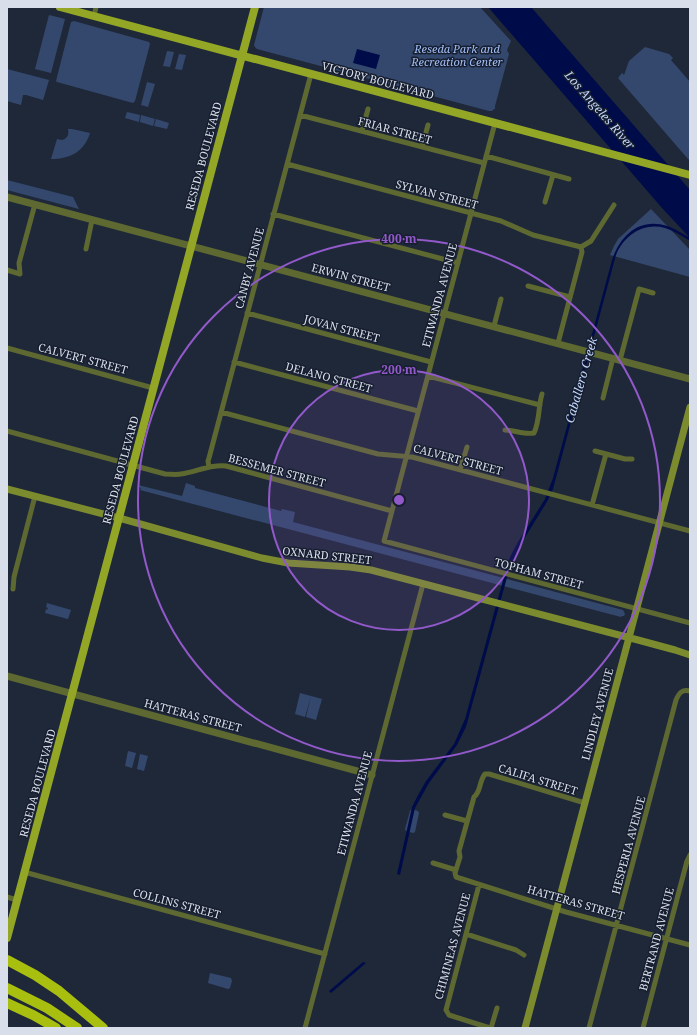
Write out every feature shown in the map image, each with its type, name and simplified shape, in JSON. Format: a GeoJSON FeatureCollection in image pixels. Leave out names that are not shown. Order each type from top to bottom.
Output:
{"type":"FeatureCollection","features":[{"type":"Feature","properties":{"kind":"highway"},"geometry":{"type":"LineString","coordinates":[[7,960],[35,974],[59,991],[103,1028]]}},
{"type":"Feature","properties":{"kind":"highway"},"geometry":{"type":"LineString","coordinates":[[7,988],[47,1008],[77,1028]]}},
{"type":"Feature","properties":{"kind":"highway"},"geometry":{"type":"LineString","coordinates":[[7,1003],[56,1028]]}},
{"type":"Feature","properties":{"kind":"main road","name":"VICTORY BOULEVARD"},"geometry":{"type":"LineString","coordinates":[[60,7],[689,174]]}},
{"type":"Feature","properties":{"kind":"main road","name":"RESEDA BOULEVARD"},"geometry":{"type":"LineString","coordinates":[[7,938],[255,7]]}},
{"type":"Feature","properties":{"kind":"main road","name":"LINDLEY AVENUE"},"geometry":{"type":"LineString","coordinates":[[525,1028],[690,406]]}},
{"type":"Feature","properties":{"kind":"main road","name":"OXNARD STREET"},"geometry":{"type":"LineString","coordinates":[[7,489],[268,559],[288,563],[360,568],[690,655]]}},
{"type":"Feature","properties":{"kind":"street"},"geometry":{"type":"LineString","coordinates":[[94,16],[96,7]]}},
{"type":"Feature","properties":{"kind":"street","name":"CANBY AVENUE"},"geometry":{"type":"LineString","coordinates":[[209,467],[208,461],[311,74]]}},
{"type":"Feature","properties":{"kind":"street"},"geometry":{"type":"LineString","coordinates":[[362,131],[368,109]]}},
{"type":"Feature","properties":{"kind":"street","name":"FRIAR STREET"},"geometry":{"type":"LineString","coordinates":[[300,115],[484,164]]}},
{"type":"Feature","properties":{"kind":"street","name":"ETIWANDA AVENUE"},"geometry":{"type":"LineString","coordinates":[[384,541],[495,123]]}},
{"type":"Feature","properties":{"kind":"street"},"geometry":{"type":"LineString","coordinates":[[422,147],[428,125]]}},
{"type":"Feature","properties":{"kind":"street"},"geometry":{"type":"LineString","coordinates":[[486,156],[568,179]]}},
{"type":"Feature","properties":{"kind":"street","name":"SYLVAN STREET"},"geometry":{"type":"LineString","coordinates":[[287,164],[501,221],[533,235],[581,247]]}},
{"type":"Feature","properties":{"kind":"street"},"geometry":{"type":"LineString","coordinates":[[545,202],[553,174]]}},
{"type":"Feature","properties":{"kind":"street","name":"ERWIN STREET"},"geometry":{"type":"LineString","coordinates":[[7,197],[690,379]]}},
{"type":"Feature","properties":{"kind":"street"},"geometry":{"type":"LineString","coordinates":[[7,270],[20,274],[20,263],[35,204]]}},
{"type":"Feature","properties":{"kind":"street"},"geometry":{"type":"LineString","coordinates":[[558,343],[582,252],[581,247],[591,241],[614,205]]}},
{"type":"Feature","properties":{"kind":"street"},"geometry":{"type":"LineString","coordinates":[[273,214],[458,263]]}},
{"type":"Feature","properties":{"kind":"street"},"geometry":{"type":"LineString","coordinates":[[86,248],[92,220]]}},
{"type":"Feature","properties":{"kind":"street"},"geometry":{"type":"LineString","coordinates":[[528,286],[570,297]]}},
{"type":"Feature","properties":{"kind":"street"},"geometry":{"type":"LineString","coordinates":[[603,398],[639,289],[653,293]]}},
{"type":"Feature","properties":{"kind":"street"},"geometry":{"type":"LineString","coordinates":[[494,326],[501,299]]}},
{"type":"Feature","properties":{"kind":"street","name":"JOVAN STREET"},"geometry":{"type":"LineString","coordinates":[[248,313],[431,362]]}},
{"type":"Feature","properties":{"kind":"street","name":"CALVERT STREET"},"geometry":{"type":"LineString","coordinates":[[7,348],[153,388]]}},
{"type":"Feature","properties":{"kind":"street","name":"DELANO STREET"},"geometry":{"type":"LineString","coordinates":[[234,362],[418,411]]}},
{"type":"Feature","properties":{"kind":"street"},"geometry":{"type":"LineString","coordinates":[[428,376],[540,405]]}},
{"type":"Feature","properties":{"kind":"street"},"geometry":{"type":"LineString","coordinates":[[505,430],[513,430],[529,434],[534,432],[540,412],[542,394]]}},
{"type":"Feature","properties":{"kind":"street","name":"CALVERT STREET"},"geometry":{"type":"LineString","coordinates":[[221,412],[378,454],[406,456],[690,531]]}},
{"type":"Feature","properties":{"kind":"street"},"geometry":{"type":"LineString","coordinates":[[7,431],[133,466]]}},
{"type":"Feature","properties":{"kind":"street"},"geometry":{"type":"LineString","coordinates":[[460,470],[467,447]]}},
{"type":"Feature","properties":{"kind":"street"},"geometry":{"type":"LineString","coordinates":[[595,452],[625,459],[632,459]]}},
{"type":"Feature","properties":{"kind":"street"},"geometry":{"type":"LineString","coordinates":[[592,505],[606,454]]}},
{"type":"Feature","properties":{"kind":"street","name":"BESSEMER STREET"},"geometry":{"type":"LineString","coordinates":[[133,466],[165,474],[182,474],[209,467],[226,466],[392,511]]}},
{"type":"Feature","properties":{"kind":"street"},"geometry":{"type":"LineString","coordinates":[[13,590],[14,577],[35,496]]}},
{"type":"Feature","properties":{"kind":"street","name":"TOPHAM STREET"},"geometry":{"type":"LineString","coordinates":[[384,541],[690,623]]}},
{"type":"Feature","properties":{"kind":"street","name":"ETIWANDA AVENUE"},"geometry":{"type":"LineString","coordinates":[[305,1028],[423,584]]}},
{"type":"Feature","properties":{"kind":"street","name":"HATTERAS STREET"},"geometry":{"type":"LineString","coordinates":[[7,676],[372,775]]}},
{"type":"Feature","properties":{"kind":"street","name":"HESPERIA AVENUE"},"geometry":{"type":"LineString","coordinates":[[589,1028],[676,700],[681,691],[690,691]]}},
{"type":"Feature","properties":{"kind":"street","name":"CALIFA STREET"},"geometry":{"type":"LineString","coordinates":[[485,774],[584,803]]}},
{"type":"Feature","properties":{"kind":"street","name":"CHIMINEAS AVENUE"},"geometry":{"type":"LineString","coordinates":[[456,877],[455,874],[460,857],[459,851],[467,821],[482,777],[485,774]]}},
{"type":"Feature","properties":{"kind":"street"},"geometry":{"type":"LineString","coordinates":[[445,815],[467,821]]}},
{"type":"Feature","properties":{"kind":"street","name":"BERTRAND AVENUE"},"geometry":{"type":"LineString","coordinates":[[643,1028],[690,854]]}},
{"type":"Feature","properties":{"kind":"street"},"geometry":{"type":"LineString","coordinates":[[433,863],[456,870]]}},
{"type":"Feature","properties":{"kind":"street","name":"COLLINS STREET"},"geometry":{"type":"LineString","coordinates":[[24,872],[325,954]]}},
{"type":"Feature","properties":{"kind":"street","name":"HATTERAS STREET"},"geometry":{"type":"LineString","coordinates":[[456,877],[556,909],[690,945]]}},
{"type":"Feature","properties":{"kind":"street","name":"CHIMINEAS AVENUE"},"geometry":{"type":"LineString","coordinates":[[479,885],[446,1012],[449,1015],[490,1028]]}},
{"type":"Feature","properties":{"kind":"street"},"geometry":{"type":"LineString","coordinates":[[7,897],[17,900]]}},
{"type":"Feature","properties":{"kind":"street"},"geometry":{"type":"LineString","coordinates":[[466,934],[516,950],[524,955]]}},
{"type":"Feature","properties":{"kind":"street"},"geometry":{"type":"LineString","coordinates":[[490,1028],[497,1008]]}},
{"type":"Feature","properties":{"kind":"green space","name":"Reseda Park and Recreation Center"},"geometry":{"type":"Polygon","coordinates":[[[264,7],[480,7],[511,41],[507,50],[509,54],[495,109],[489,111],[257,49],[254,45],[264,7]]]}},
{"type":"Feature","properties":{"kind":"green space"},"geometry":{"type":"Polygon","coordinates":[[[49,15],[65,19],[51,73],[35,69],[49,15]]]}},
{"type":"Feature","properties":{"kind":"green space"},"geometry":{"type":"Polygon","coordinates":[[[74,21],[149,42],[150,44],[135,101],[133,103],[56,81],[71,22],[74,21]]]}},
{"type":"Feature","properties":{"kind":"green space"},"geometry":{"type":"Polygon","coordinates":[[[645,47],[669,54],[673,58],[671,60],[690,82],[690,160],[618,78],[622,73],[624,75],[629,61],[645,47]]]}},
{"type":"Feature","properties":{"kind":"green space"},"geometry":{"type":"Polygon","coordinates":[[[167,51],[174,52],[170,67],[163,66],[167,51]]]}},
{"type":"Feature","properties":{"kind":"green space"},"geometry":{"type":"Polygon","coordinates":[[[179,54],[186,55],[182,70],[175,69],[179,54]]]}},
{"type":"Feature","properties":{"kind":"green space"},"geometry":{"type":"Polygon","coordinates":[[[7,69],[49,80],[43,100],[23,95],[21,105],[7,101],[7,69]]]}},
{"type":"Feature","properties":{"kind":"green space"},"geometry":{"type":"Polygon","coordinates":[[[147,82],[155,84],[148,107],[141,105],[147,82]]]}},
{"type":"Feature","properties":{"kind":"green space"},"geometry":{"type":"Polygon","coordinates":[[[127,112],[140,115],[139,122],[125,118],[127,112]]]}},
{"type":"Feature","properties":{"kind":"green space"},"geometry":{"type":"Polygon","coordinates":[[[141,115],[155,119],[153,126],[140,122],[141,115]]]}},
{"type":"Feature","properties":{"kind":"green space"},"geometry":{"type":"Polygon","coordinates":[[[156,119],[169,123],[167,129],[154,126],[156,119]]]}},
{"type":"Feature","properties":{"kind":"green space"},"geometry":{"type":"Polygon","coordinates":[[[68,129],[90,133],[80,150],[64,158],[51,159],[57,139],[62,140],[66,138],[68,135],[68,129]]]}},
{"type":"Feature","properties":{"kind":"green space"},"geometry":{"type":"Polygon","coordinates":[[[7,180],[73,197],[79,209],[7,190],[7,180]]]}},
{"type":"Feature","properties":{"kind":"green space"},"geometry":{"type":"Polygon","coordinates":[[[651,209],[690,250],[690,277],[610,255],[618,239],[651,209]]]}},
{"type":"Feature","properties":{"kind":"green space"},"geometry":{"type":"Polygon","coordinates":[[[186,483],[195,486],[195,488],[281,511],[282,509],[295,512],[293,522],[623,610],[625,614],[621,617],[140,490],[141,489],[138,485],[182,496],[186,483]]]}},
{"type":"Feature","properties":{"kind":"green space"},"geometry":{"type":"Polygon","coordinates":[[[47,603],[71,610],[68,619],[45,613],[46,609],[47,610],[48,608],[46,607],[47,603]]]}},
{"type":"Feature","properties":{"kind":"green space"},"geometry":{"type":"Polygon","coordinates":[[[300,693],[311,696],[305,717],[295,714],[300,693]]]}},
{"type":"Feature","properties":{"kind":"green space"},"geometry":{"type":"Polygon","coordinates":[[[311,696],[322,699],[316,720],[306,717],[311,696]]]}},
{"type":"Feature","properties":{"kind":"green space"},"geometry":{"type":"Polygon","coordinates":[[[128,751],[136,753],[132,768],[125,766],[128,751]]]}},
{"type":"Feature","properties":{"kind":"green space"},"geometry":{"type":"Polygon","coordinates":[[[140,754],[148,756],[144,771],[137,769],[140,754]]]}},
{"type":"Feature","properties":{"kind":"green space"},"geometry":{"type":"Polygon","coordinates":[[[412,809],[418,811],[419,813],[415,832],[413,833],[406,831],[405,829],[410,811],[412,809]]]}},
{"type":"Feature","properties":{"kind":"green space"},"geometry":{"type":"Polygon","coordinates":[[[210,973],[231,978],[232,981],[230,988],[228,989],[208,983],[210,973]]]}},
{"type":"Feature","properties":{"kind":"water"},"geometry":{"type":"Polygon","coordinates":[[[488,7],[531,7],[690,190],[690,241],[665,228],[650,227],[642,229],[629,236],[616,255],[553,489],[548,500],[518,549],[509,570],[466,727],[457,745],[429,783],[415,808],[400,875],[397,874],[412,807],[426,781],[454,744],[465,719],[510,557],[545,499],[553,478],[612,260],[616,251],[626,236],[639,226],[648,224],[667,226],[689,237],[662,208],[488,7]]]}},
{"type":"Feature","properties":{"kind":"water"},"geometry":{"type":"Polygon","coordinates":[[[357,49],[380,55],[376,69],[353,63],[357,49]]]}},
{"type":"Feature","properties":{"kind":"water"},"geometry":{"type":"Polygon","coordinates":[[[363,962],[366,963],[331,993],[329,991],[363,962]]]}},
{"type":"Feature","properties":{"kind":"water label","name":"Los Angeles River"},"geometry":{"type":"Point","coordinates":[600,110]}},
{"type":"Feature","properties":{"kind":"water label","name":"Caballero Creek"},"geometry":{"type":"Point","coordinates":[581,380]}}]}
